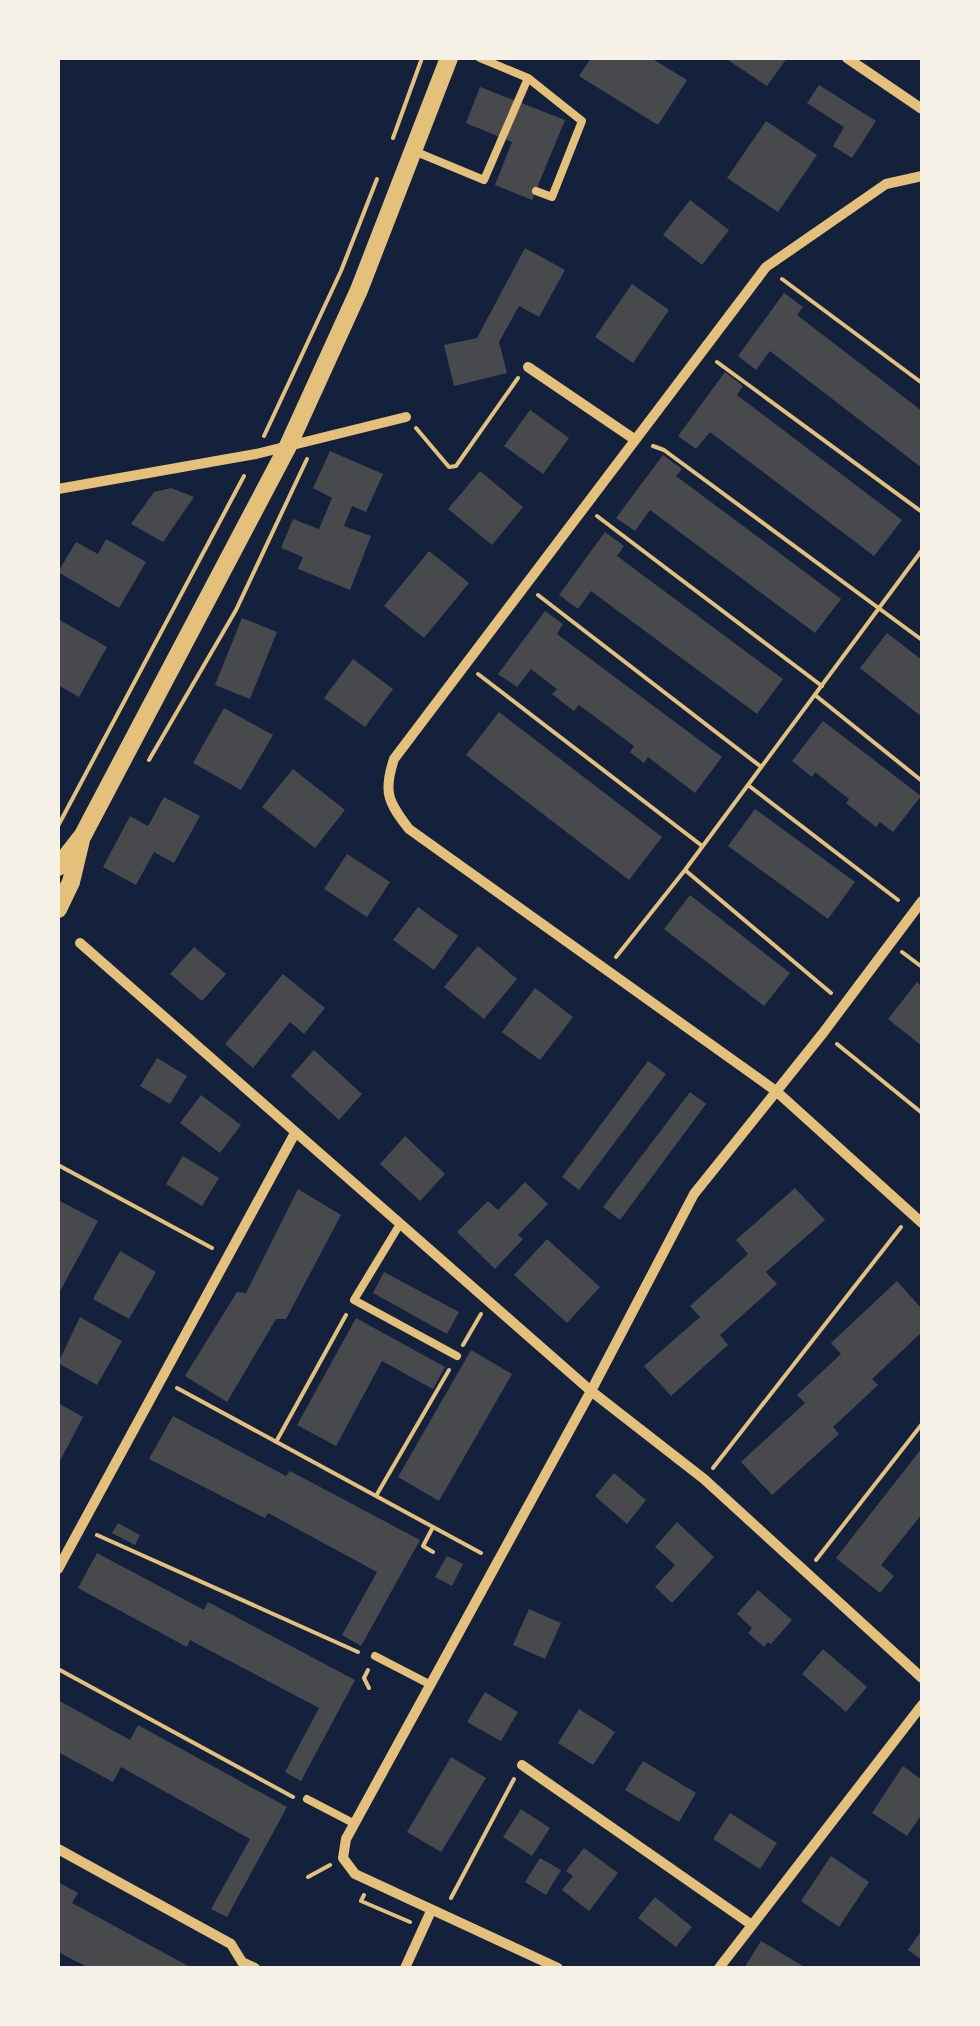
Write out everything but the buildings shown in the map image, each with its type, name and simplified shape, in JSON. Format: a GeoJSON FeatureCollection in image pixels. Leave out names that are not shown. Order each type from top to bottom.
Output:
{"type":"FeatureCollection","features":[{"type":"Feature","properties":{"kind":"street"},"geometry":{"type":"LineString","coordinates":[[58,866],[83,835],[288,446],[360,290],[448,58]]}},
{"type":"Feature","properties":{"kind":"street"},"geometry":{"type":"LineString","coordinates":[[848,58],[922,109]]}},
{"type":"Feature","properties":{"kind":"street"},"geometry":{"type":"LineString","coordinates":[[922,176],[886,184],[766,268],[394,759],[386,782],[392,807],[409,829],[776,1091],[922,1223]]}},
{"type":"Feature","properties":{"kind":"street"},"geometry":{"type":"LineString","coordinates":[[528,367],[634,440]]}},
{"type":"Feature","properties":{"kind":"street"},"geometry":{"type":"LineString","coordinates":[[58,489],[288,446],[406,417]]}},
{"type":"Feature","properties":{"kind":"street"},"geometry":{"type":"LineString","coordinates":[[58,909],[71,882],[83,835]]}},
{"type":"Feature","properties":{"kind":"street"},"geometry":{"type":"LineString","coordinates":[[558,1968],[355,1874],[343,1858],[346,1839],[592,1392],[694,1194],[824,1033],[922,901]]}},
{"type":"Feature","properties":{"kind":"street"},"geometry":{"type":"LineString","coordinates":[[80,944],[592,1392],[704,1479],[922,1678]]}},
{"type":"Feature","properties":{"kind":"street"},"geometry":{"type":"LineString","coordinates":[[58,1570],[295,1132]]}},
{"type":"Feature","properties":{"kind":"street"},"geometry":{"type":"LineString","coordinates":[[719,1968],[922,1706]]}},
{"type":"Feature","properties":{"kind":"street"},"geometry":{"type":"LineString","coordinates":[[522,1764],[752,1925]]}},
{"type":"Feature","properties":{"kind":"street"},"geometry":{"type":"LineString","coordinates":[[58,1849],[230,1944],[242,1962],[255,1968]]}},
{"type":"Feature","properties":{"kind":"street"},"geometry":{"type":"LineString","coordinates":[[405,1968],[436,1913]]}},
{"type":"Feature","properties":{"kind":"lane"},"geometry":{"type":"LineString","coordinates":[[480,58],[528,78],[582,120],[552,198],[536,191]]}},
{"type":"Feature","properties":{"kind":"lane"},"geometry":{"type":"LineString","coordinates":[[414,151],[484,180],[528,78]]}},
{"type":"Feature","properties":{"kind":"lane"},"geometry":{"type":"LineString","coordinates":[[488,172],[498,176]]}},
{"type":"Feature","properties":{"kind":"lane"},"geometry":{"type":"LineString","coordinates":[[400,1224],[354,1300],[457,1356]]}},
{"type":"Feature","properties":{"kind":"lane"},"geometry":{"type":"LineString","coordinates":[[375,1656],[431,1685]]}},
{"type":"Feature","properties":{"kind":"lane"},"geometry":{"type":"LineString","coordinates":[[307,1800],[355,1824]]}},
{"type":"Feature","properties":{"kind":"path"},"geometry":{"type":"LineString","coordinates":[[766,268],[922,383]]}},
{"type":"Feature","properties":{"kind":"path"},"geometry":{"type":"LineString","coordinates":[[701,350],[922,512]]}},
{"type":"Feature","properties":{"kind":"path"},"geometry":{"type":"LineString","coordinates":[[406,417],[449,466],[456,466],[528,367]]}},
{"type":"Feature","properties":{"kind":"path"},"geometry":{"type":"LineString","coordinates":[[634,440],[664,450],[922,640]]}},
{"type":"Feature","properties":{"kind":"path"},"geometry":{"type":"LineString","coordinates":[[585,507],[822,686]]}},
{"type":"Feature","properties":{"kind":"path"},"geometry":{"type":"LineString","coordinates":[[607,969],[686,870],[922,550]]}},
{"type":"Feature","properties":{"kind":"path"},"geometry":{"type":"LineString","coordinates":[[526,586],[761,768]]}},
{"type":"Feature","properties":{"kind":"path"},"geometry":{"type":"LineString","coordinates":[[466,665],[703,846]]}},
{"type":"Feature","properties":{"kind":"path"},"geometry":{"type":"LineString","coordinates":[[814,695],[922,781]]}},
{"type":"Feature","properties":{"kind":"path"},"geometry":{"type":"LineString","coordinates":[[748,784],[914,912]]}},
{"type":"Feature","properties":{"kind":"path"},"geometry":{"type":"LineString","coordinates":[[686,870],[845,1005]]}},
{"type":"Feature","properties":{"kind":"path"},"geometry":{"type":"LineString","coordinates":[[891,943],[922,967]]}},
{"type":"Feature","properties":{"kind":"path"},"geometry":{"type":"LineString","coordinates":[[824,1033],[922,1113]]}},
{"type":"Feature","properties":{"kind":"path"},"geometry":{"type":"LineString","coordinates":[[58,1165],[227,1256]]}},
{"type":"Feature","properties":{"kind":"path"},"geometry":{"type":"LineString","coordinates":[[704,1479],[912,1214]]}},
{"type":"Feature","properties":{"kind":"path"},"geometry":{"type":"LineString","coordinates":[[276,1442],[354,1300]]}},
{"type":"Feature","properties":{"kind":"path"},"geometry":{"type":"LineString","coordinates":[[376,1496],[488,1301]]}},
{"type":"Feature","properties":{"kind":"path"},"geometry":{"type":"LineString","coordinates":[[160,1379],[498,1562]]}},
{"type":"Feature","properties":{"kind":"path"},"geometry":{"type":"LineString","coordinates":[[807,1572],[922,1424]]}},
{"type":"Feature","properties":{"kind":"path"},"geometry":{"type":"LineString","coordinates":[[433,1552],[423,1546],[434,1527]]}},
{"type":"Feature","properties":{"kind":"path"},"geometry":{"type":"LineString","coordinates":[[80,1528],[373,1658],[364,1678],[369,1688]]}},
{"type":"Feature","properties":{"kind":"path"},"geometry":{"type":"LineString","coordinates":[[58,1668],[291,1797],[307,1800]]}},
{"type":"Feature","properties":{"kind":"path"},"geometry":{"type":"LineString","coordinates":[[436,1913],[522,1764]]}},
{"type":"Feature","properties":{"kind":"path"},"geometry":{"type":"LineString","coordinates":[[308,1877],[343,1858]]}}]}
